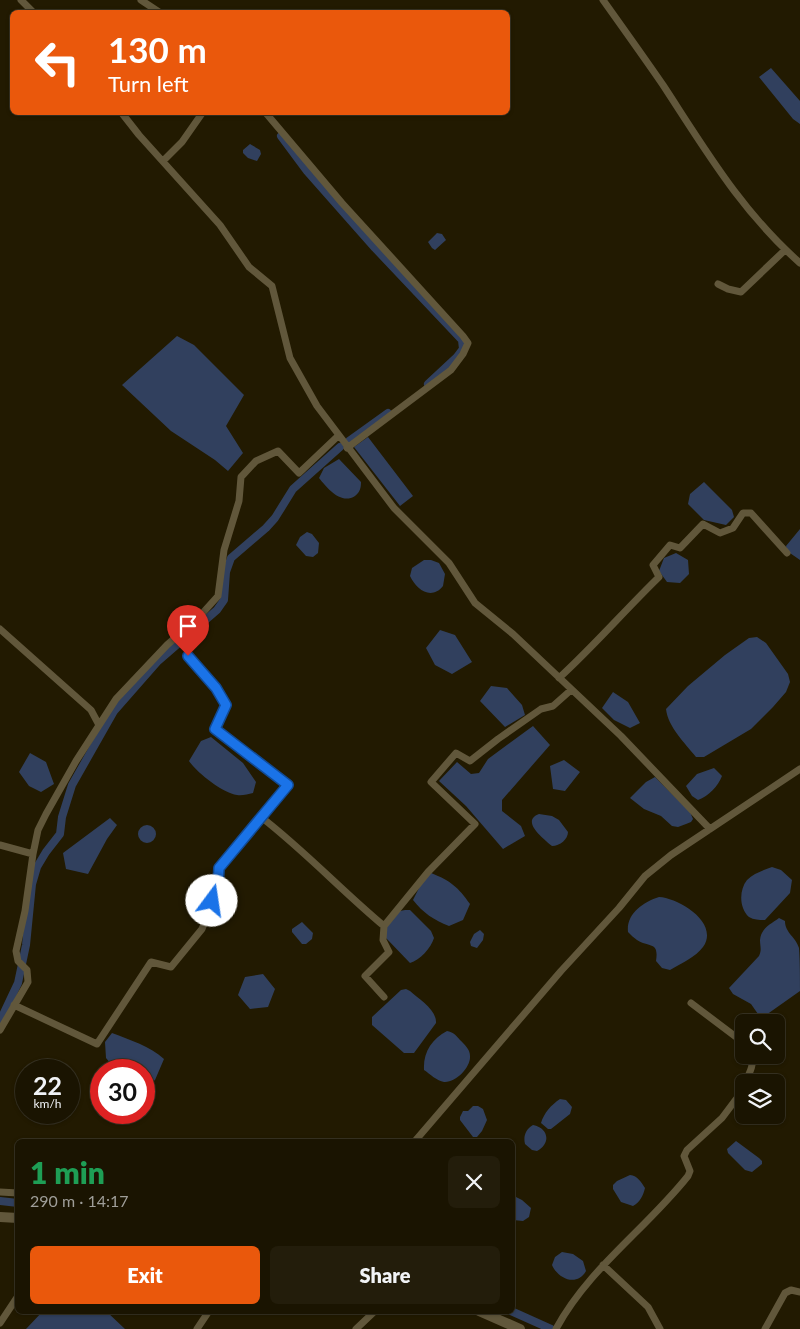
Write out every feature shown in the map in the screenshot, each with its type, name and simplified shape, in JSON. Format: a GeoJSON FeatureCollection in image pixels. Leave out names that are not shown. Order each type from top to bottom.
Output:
{"type":"FeatureCollection","features":[{"type":"Feature","properties":{"kind":"street"},"geometry":{"type":"LineString","coordinates":[[21,0],[31,10]]}},
{"type":"Feature","properties":{"kind":"street"},"geometry":{"type":"LineString","coordinates":[[141,0],[156,10]]}},
{"type":"Feature","properties":{"kind":"street"},"geometry":{"type":"LineString","coordinates":[[603,0],[662,84],[736,196],[785,250],[800,263]]}},
{"type":"Feature","properties":{"kind":"street"},"geometry":{"type":"LineString","coordinates":[[124,115],[220,225],[249,267],[272,286],[290,358],[317,406],[394,508],[449,562],[475,603],[513,634],[621,736],[710,829]]}},
{"type":"Feature","properties":{"kind":"street"},"geometry":{"type":"LineString","coordinates":[[163,161],[182,142],[201,115]]}},
{"type":"Feature","properties":{"kind":"street"},"geometry":{"type":"LineString","coordinates":[[268,115],[336,197],[468,343],[463,354],[451,370],[347,448]]}},
{"type":"Feature","properties":{"kind":"street"},"geometry":{"type":"LineString","coordinates":[[718,284],[741,292],[785,250]]}},
{"type":"Feature","properties":{"kind":"street"},"geometry":{"type":"LineString","coordinates":[[0,1030],[28,982],[27,970],[18,961],[16,951],[25,910],[38,830],[76,761],[116,699],[167,645],[199,617],[218,596],[224,550],[239,501],[240,477],[256,461],[278,451],[299,473],[338,436]]}},
{"type":"Feature","properties":{"kind":"street"},"geometry":{"type":"LineString","coordinates":[[559,678],[589,650],[617,618],[659,577],[652,565],[670,545],[680,548],[703,524],[720,533],[733,528],[743,513],[750,513],[787,554]]}},
{"type":"Feature","properties":{"kind":"street"},"geometry":{"type":"LineString","coordinates":[[0,629],[91,710],[99,725]]}},
{"type":"Feature","properties":{"kind":"street"},"geometry":{"type":"LineString","coordinates":[[14,1006],[97,1044],[151,962],[171,967],[202,929],[218,886],[219,868],[288,785],[215,729],[226,705],[216,688],[188,656]]}},
{"type":"Feature","properties":{"kind":"street"},"geometry":{"type":"LineString","coordinates":[[384,996],[365,976],[389,952],[383,940],[384,926],[428,872],[475,824],[431,782],[456,753],[470,761],[541,709],[553,706],[572,690]]}},
{"type":"Feature","properties":{"kind":"street"},"geometry":{"type":"LineString","coordinates":[[417,1139],[560,971],[619,908],[645,876],[671,855],[800,769]]}},
{"type":"Feature","properties":{"kind":"street"},"geometry":{"type":"LineString","coordinates":[[261,817],[290,839],[360,906],[384,926]]}},
{"type":"Feature","properties":{"kind":"street"},"geometry":{"type":"LineString","coordinates":[[0,845],[33,854]]}},
{"type":"Feature","properties":{"kind":"street"},"geometry":{"type":"LineString","coordinates":[[691,1003],[735,1036]]}},
{"type":"Feature","properties":{"kind":"street"},"geometry":{"type":"LineString","coordinates":[[556,1329],[578,1296],[603,1265],[688,1176],[690,1171],[684,1156],[687,1150],[722,1118],[735,1101]]}},
{"type":"Feature","properties":{"kind":"street"},"geometry":{"type":"LineString","coordinates":[[0,1192],[15,1193]]}},
{"type":"Feature","properties":{"kind":"street"},"geometry":{"type":"LineString","coordinates":[[0,1217],[15,1218]]}},
{"type":"Feature","properties":{"kind":"street"},"geometry":{"type":"LineString","coordinates":[[603,1265],[648,1307],[660,1329]]}},
{"type":"Feature","properties":{"kind":"street"},"geometry":{"type":"LineString","coordinates":[[765,1329],[785,1292],[791,1290],[800,1292]]}},
{"type":"Feature","properties":{"kind":"street"},"geometry":{"type":"LineString","coordinates":[[0,1323],[15,1300]]}},
{"type":"Feature","properties":{"kind":"street"},"geometry":{"type":"LineString","coordinates":[[198,1329],[207,1314]]}},
{"type":"Feature","properties":{"kind":"street"},"geometry":{"type":"LineString","coordinates":[[356,1329],[372,1314]]}},
{"type":"Feature","properties":{"kind":"street"},"geometry":{"type":"LineString","coordinates":[[485,1314],[520,1329]]}},
{"type":"Feature","properties":{"kind":"water"},"geometry":{"type":"Polygon","coordinates":[[[771,68],[800,101],[800,124],[793,119],[759,77],[771,68]]]}},
{"type":"Feature","properties":{"kind":"water"},"geometry":{"type":"Polygon","coordinates":[[[250,144],[260,150],[261,154],[257,161],[248,158],[243,153],[243,150],[250,144]]]}},
{"type":"Feature","properties":{"kind":"water"},"geometry":{"type":"Polygon","coordinates":[[[437,233],[442,234],[446,240],[435,250],[428,242],[437,233]]]}},
{"type":"Feature","properties":{"kind":"water"},"geometry":{"type":"Polygon","coordinates":[[[177,336],[194,345],[244,395],[226,426],[243,453],[228,471],[215,460],[171,431],[122,385],[177,336]]]}},
{"type":"Feature","properties":{"kind":"water"},"geometry":{"type":"Polygon","coordinates":[[[368,437],[413,496],[400,506],[354,447],[368,437]]]}},
{"type":"Feature","properties":{"kind":"water"},"geometry":{"type":"Polygon","coordinates":[[[339,459],[361,482],[358,493],[350,498],[340,497],[335,494],[319,478],[324,468],[339,459]]]}},
{"type":"Feature","properties":{"kind":"water"},"geometry":{"type":"Polygon","coordinates":[[[704,482],[732,510],[734,517],[726,525],[704,520],[688,504],[690,494],[704,482]]]}},
{"type":"Feature","properties":{"kind":"water"},"geometry":{"type":"Polygon","coordinates":[[[800,529],[800,560],[787,551],[786,546],[800,529]]]}},
{"type":"Feature","properties":{"kind":"water"},"geometry":{"type":"Polygon","coordinates":[[[307,532],[312,534],[319,543],[318,553],[313,557],[306,556],[296,545],[300,537],[307,532]]]}},
{"type":"Feature","properties":{"kind":"water"},"geometry":{"type":"Polygon","coordinates":[[[676,553],[688,560],[689,574],[680,583],[667,582],[659,571],[664,558],[676,553]]]}},
{"type":"Feature","properties":{"kind":"water"},"geometry":{"type":"Polygon","coordinates":[[[424,560],[439,563],[445,574],[443,586],[434,593],[424,592],[410,576],[412,568],[424,560]]]}},
{"type":"Feature","properties":{"kind":"water"},"geometry":{"type":"Polygon","coordinates":[[[440,630],[455,635],[472,662],[452,674],[435,665],[426,648],[440,630]]]}},
{"type":"Feature","properties":{"kind":"water"},"geometry":{"type":"Polygon","coordinates":[[[757,637],[766,643],[788,674],[790,682],[786,692],[751,729],[704,757],[696,757],[673,728],[666,709],[688,686],[725,655],[749,638],[757,637]]]}},
{"type":"Feature","properties":{"kind":"water"},"geometry":{"type":"Polygon","coordinates":[[[491,686],[507,688],[522,705],[525,715],[505,727],[480,701],[491,686]]]}},
{"type":"Feature","properties":{"kind":"water"},"geometry":{"type":"Polygon","coordinates":[[[613,692],[628,702],[640,723],[630,728],[614,720],[602,708],[613,692]]]}},
{"type":"Feature","properties":{"kind":"water"},"geometry":{"type":"Polygon","coordinates":[[[533,726],[550,745],[502,800],[502,811],[521,826],[525,836],[503,849],[466,806],[439,781],[457,762],[471,774],[479,773],[488,759],[533,726]]]}},
{"type":"Feature","properties":{"kind":"water"},"geometry":{"type":"Polygon","coordinates":[[[211,737],[243,763],[256,782],[253,793],[239,795],[225,791],[204,777],[189,761],[201,741],[211,737]]]}},
{"type":"Feature","properties":{"kind":"water"},"geometry":{"type":"Polygon","coordinates":[[[30,753],[46,762],[54,784],[41,792],[29,786],[19,772],[30,753]]]}},
{"type":"Feature","properties":{"kind":"water"},"geometry":{"type":"Polygon","coordinates":[[[564,760],[580,772],[565,791],[553,789],[550,766],[564,760]]]}},
{"type":"Feature","properties":{"kind":"water"},"geometry":{"type":"Polygon","coordinates":[[[714,768],[722,776],[720,780],[716,787],[698,800],[692,796],[686,786],[697,774],[714,768]]]}},
{"type":"Feature","properties":{"kind":"water"},"geometry":{"type":"Polygon","coordinates":[[[655,777],[690,812],[693,819],[691,822],[678,827],[672,826],[661,816],[644,809],[630,798],[646,782],[655,777]]]}},
{"type":"Feature","properties":{"kind":"water"},"geometry":{"type":"Polygon","coordinates":[[[539,814],[552,816],[559,820],[568,832],[563,842],[552,846],[539,835],[532,821],[539,814]]]}},
{"type":"Feature","properties":{"kind":"water"},"geometry":{"type":"Polygon","coordinates":[[[110,818],[117,825],[88,874],[66,869],[63,853],[110,818]]]}},
{"type":"Feature","properties":{"kind":"water"},"geometry":{"type":"Polygon","coordinates":[[[147,825],[153,828],[156,834],[153,840],[147,843],[141,840],[138,834],[141,828],[147,825]]]}},
{"type":"Feature","properties":{"kind":"water"},"geometry":{"type":"Polygon","coordinates":[[[772,867],[781,870],[792,880],[790,893],[765,920],[751,918],[743,909],[741,894],[744,884],[753,875],[772,867]]]}},
{"type":"Feature","properties":{"kind":"water"},"geometry":{"type":"Polygon","coordinates":[[[431,873],[453,885],[470,904],[463,920],[449,926],[429,916],[413,900],[421,884],[431,873]]]}},
{"type":"Feature","properties":{"kind":"water"},"geometry":{"type":"Polygon","coordinates":[[[659,897],[677,902],[695,913],[706,929],[707,938],[700,951],[670,970],[662,968],[656,961],[655,948],[637,940],[628,932],[628,926],[633,914],[647,902],[659,897]]]}},
{"type":"Feature","properties":{"kind":"water"},"geometry":{"type":"Polygon","coordinates":[[[410,910],[431,931],[434,938],[425,953],[410,963],[386,938],[385,929],[400,911],[410,910]]]}},
{"type":"Feature","properties":{"kind":"water"},"geometry":{"type":"Polygon","coordinates":[[[779,918],[785,921],[787,929],[796,941],[799,948],[800,991],[767,1014],[758,1014],[751,1004],[733,994],[729,988],[759,956],[762,932],[779,918]]]}},
{"type":"Feature","properties":{"kind":"water"},"geometry":{"type":"Polygon","coordinates":[[[302,922],[313,933],[312,939],[306,944],[302,944],[292,932],[292,929],[302,922]]]}},
{"type":"Feature","properties":{"kind":"water"},"geometry":{"type":"Polygon","coordinates":[[[480,930],[484,934],[483,940],[477,948],[471,946],[470,942],[474,934],[480,930]]]}},
{"type":"Feature","properties":{"kind":"water"},"geometry":{"type":"Polygon","coordinates":[[[263,974],[275,989],[268,1007],[250,1009],[238,995],[245,977],[263,974]]]}},
{"type":"Feature","properties":{"kind":"water"},"geometry":{"type":"Polygon","coordinates":[[[406,989],[427,1005],[436,1018],[436,1023],[414,1053],[404,1053],[372,1025],[372,1017],[401,990],[406,989]]]}},
{"type":"Feature","properties":{"kind":"water"},"geometry":{"type":"Polygon","coordinates":[[[447,1031],[454,1034],[465,1045],[469,1051],[470,1060],[462,1074],[449,1082],[444,1082],[436,1079],[424,1070],[424,1063],[429,1047],[447,1031]]]}},
{"type":"Feature","properties":{"kind":"water"},"geometry":{"type":"Polygon","coordinates":[[[112,1033],[158,1054],[164,1059],[155,1080],[155,1059],[107,1059],[105,1042],[112,1033]]]}},
{"type":"Feature","properties":{"kind":"water"},"geometry":{"type":"Polygon","coordinates":[[[560,1099],[566,1100],[572,1107],[570,1114],[551,1129],[548,1129],[541,1123],[542,1119],[548,1110],[560,1099]]]}},
{"type":"Feature","properties":{"kind":"water"},"geometry":{"type":"Polygon","coordinates":[[[473,1106],[483,1109],[487,1120],[477,1137],[473,1137],[460,1120],[463,1111],[468,1111],[473,1106]]]}},
{"type":"Feature","properties":{"kind":"water"},"geometry":{"type":"Polygon","coordinates":[[[533,1125],[542,1129],[546,1136],[545,1144],[537,1151],[532,1150],[524,1141],[527,1131],[533,1125]]]}},
{"type":"Feature","properties":{"kind":"water"},"geometry":{"type":"Polygon","coordinates":[[[736,1141],[762,1161],[762,1164],[752,1172],[745,1170],[728,1153],[727,1149],[736,1141]]]}},
{"type":"Feature","properties":{"kind":"water"},"geometry":{"type":"Polygon","coordinates":[[[630,1175],[637,1178],[645,1188],[638,1203],[633,1206],[621,1202],[613,1189],[613,1185],[617,1181],[630,1175]]]}},
{"type":"Feature","properties":{"kind":"water"},"geometry":{"type":"Polygon","coordinates":[[[515,1196],[531,1208],[529,1217],[523,1221],[515,1220],[515,1196]]]}},
{"type":"Feature","properties":{"kind":"water"},"geometry":{"type":"Polygon","coordinates":[[[562,1252],[573,1254],[583,1261],[586,1271],[578,1279],[573,1280],[563,1277],[552,1265],[555,1257],[562,1252]]]}},
{"type":"Feature","properties":{"kind":"water"},"geometry":{"type":"Polygon","coordinates":[[[40,1314],[109,1314],[125,1329],[26,1329],[40,1314]]]}},
{"type":"Feature","properties":{"kind":"waterway"},"geometry":{"type":"LineString","coordinates":[[281,136],[307,171],[375,248],[462,340],[463,349],[457,357],[428,384]]}},
{"type":"Feature","properties":{"kind":"waterway"},"geometry":{"type":"LineString","coordinates":[[349,441],[388,413]]}},
{"type":"Feature","properties":{"kind":"waterway"},"geometry":{"type":"LineString","coordinates":[[0,1021],[18,983],[26,945],[32,884],[37,867],[60,834],[62,817],[72,785],[114,711],[157,662],[217,610],[224,600],[226,572],[231,558],[275,518],[293,489],[340,447]]}},
{"type":"Feature","properties":{"kind":"waterway"},"geometry":{"type":"LineString","coordinates":[[0,1201],[15,1203]]}},
{"type":"Feature","properties":{"kind":"waterway"},"geometry":{"type":"LineString","coordinates":[[515,1313],[551,1329]]}},
{"type":"Feature","properties":{"kind":"route"},"geometry":{"type":"LineString","coordinates":[[188,656],[216,688],[226,705],[215,729],[288,785],[219,868],[218,886],[212,901]]}}]}
